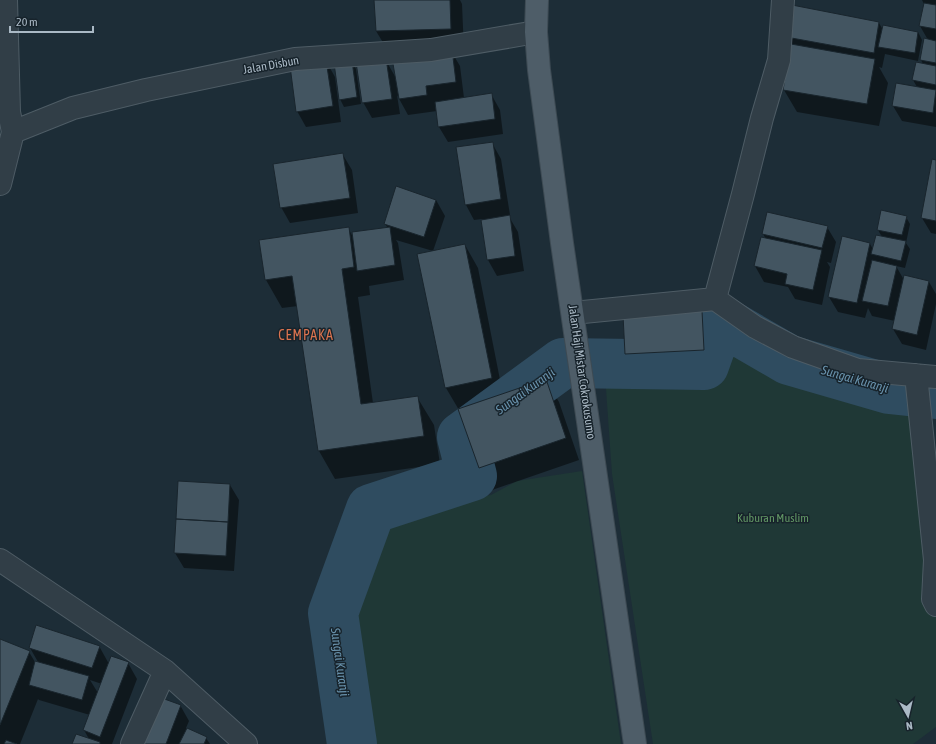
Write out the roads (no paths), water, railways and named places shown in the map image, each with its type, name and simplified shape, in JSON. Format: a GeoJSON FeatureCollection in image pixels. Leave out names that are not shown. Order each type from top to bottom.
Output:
{"type":"FeatureCollection","features":[{"type":"Feature","properties":{"kind":"main road","name":"Jalan Haji Mistar Cokrokusumo"},"geometry":{"type":"LineString","coordinates":[[537,0],[536,32],[539,70],[562,243],[635,744]]}},
{"type":"Feature","properties":{"kind":"street"},"geometry":{"type":"LineString","coordinates":[[0,184],[7,119],[6,0]]}},
{"type":"Feature","properties":{"kind":"street"},"geometry":{"type":"LineString","coordinates":[[715,299],[762,118],[779,60],[783,0]]}},
{"type":"Feature","properties":{"kind":"street","name":"Jalan Disbun"},"geometry":{"type":"LineString","coordinates":[[7,119],[73,108],[146,90],[280,62],[431,50],[536,32]]}},
{"type":"Feature","properties":{"kind":"street"},"geometry":{"type":"LineString","coordinates":[[573,313],[715,299],[755,327],[793,346],[858,370],[926,376],[935,560],[933,599],[936,605]]}},
{"type":"Feature","properties":{"kind":"street"},"geometry":{"type":"LineString","coordinates":[[0,560],[165,671],[246,744]]}},
{"type":"Feature","properties":{"kind":"street"},"geometry":{"type":"LineString","coordinates":[[132,744],[165,671]]}},
{"type":"Feature","properties":{"kind":"waterway","name":"Sungai Kuranji"},"geometry":{"type":"LineString","coordinates":[[352,744],[333,613],[371,509],[472,476],[462,437],[563,363],[704,365],[720,320],[789,360],[889,389],[936,394]]}},
{"type":"Feature","properties":{"kind":"district","name":"CEMPAKA"},"geometry":{"type":"Point","coordinates":[306,335]}},
{"type":"Feature","properties":{"kind":"park label","name":"Kuburan Muslim"},"geometry":{"type":"Point","coordinates":[773,518]}}]}
